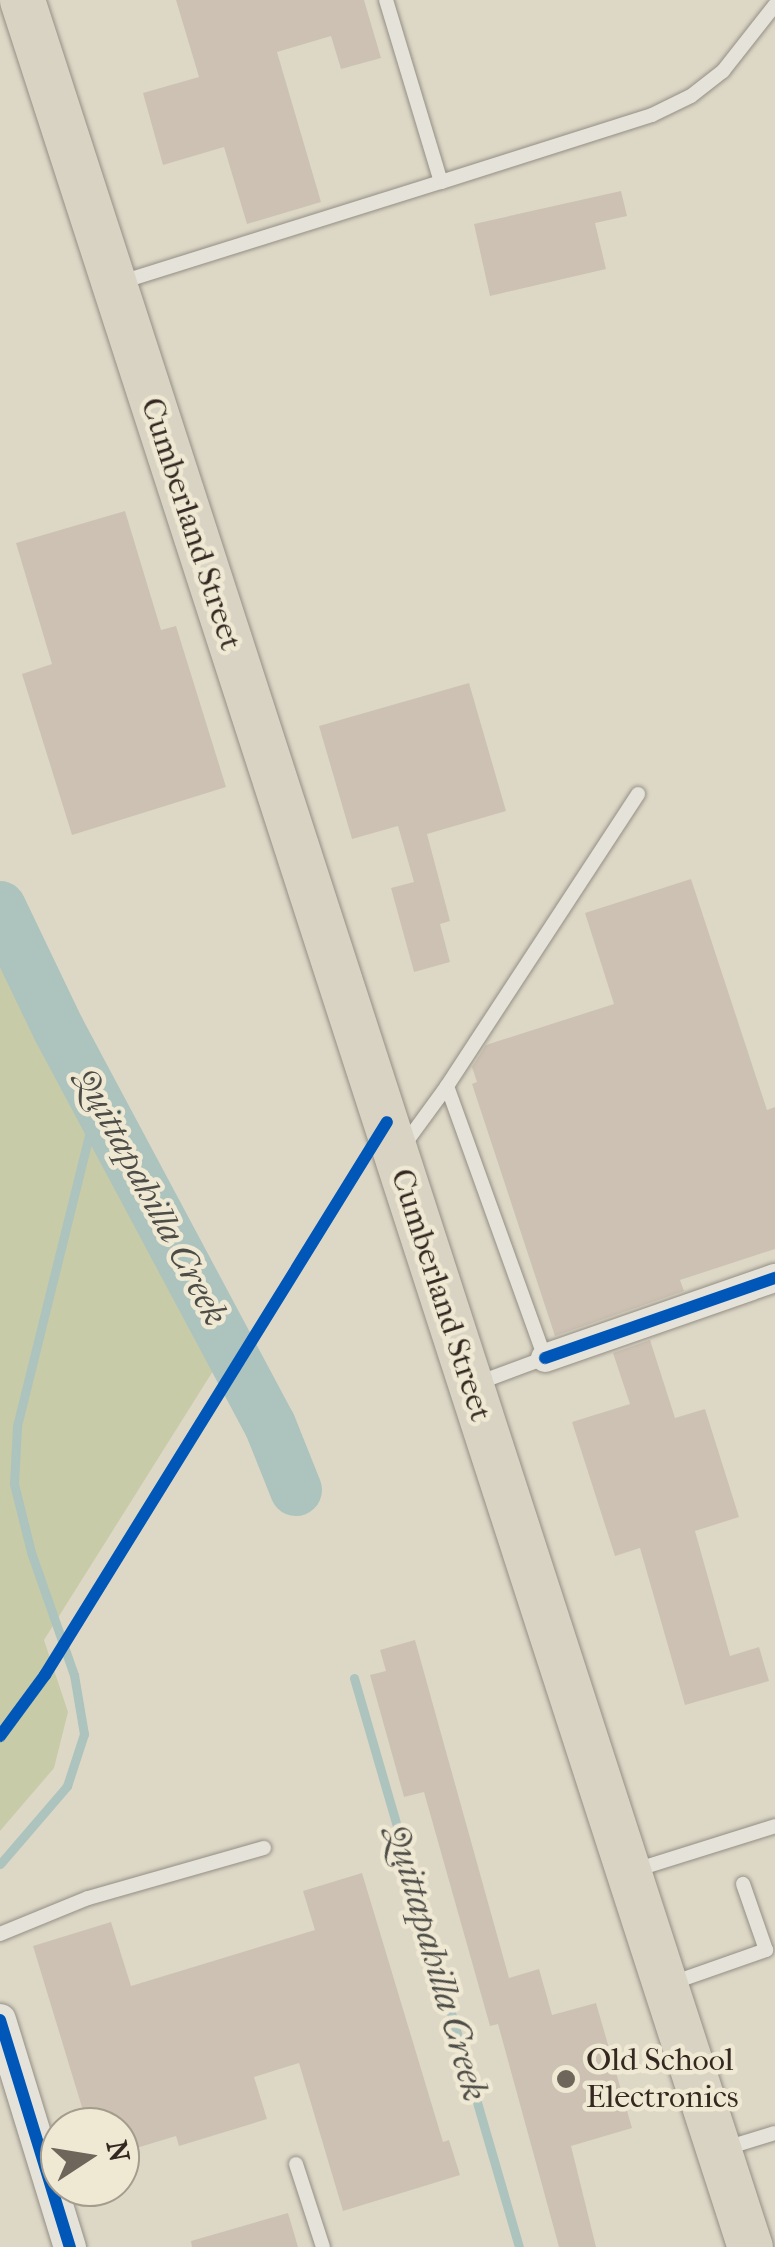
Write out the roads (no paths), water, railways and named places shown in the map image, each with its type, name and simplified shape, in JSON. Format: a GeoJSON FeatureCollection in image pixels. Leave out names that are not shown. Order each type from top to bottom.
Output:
{"type":"FeatureCollection","features":[{"type":"Feature","properties":{"kind":"highway","name":"Cumberland Street"},"geometry":{"type":"LineString","coordinates":[[22,0],[750,2247]]}},
{"type":"Feature","properties":{"kind":"street"},"geometry":{"type":"LineString","coordinates":[[545,1358],[775,1278]]}},
{"type":"Feature","properties":{"kind":"street"},"geometry":{"type":"LineString","coordinates":[[0,2020],[70,2247]]}},
{"type":"Feature","properties":{"kind":"lane"},"geometry":{"type":"LineString","coordinates":[[386,0],[441,182]]}},
{"type":"Feature","properties":{"kind":"lane"},"geometry":{"type":"LineString","coordinates":[[112,285],[652,115],[691,96],[723,72],[775,5]]}},
{"type":"Feature","properties":{"kind":"lane"},"geometry":{"type":"LineString","coordinates":[[397,1156],[638,794]]}},
{"type":"Feature","properties":{"kind":"lane"},"geometry":{"type":"LineString","coordinates":[[447,1086],[545,1358],[470,1386]]}},
{"type":"Feature","properties":{"kind":"lane"},"geometry":{"type":"LineString","coordinates":[[629,1872],[775,1826]]}},
{"type":"Feature","properties":{"kind":"lane"},"geometry":{"type":"LineString","coordinates":[[0,1934],[88,1898],[264,1848]]}},
{"type":"Feature","properties":{"kind":"lane"},"geometry":{"type":"LineString","coordinates":[[667,1985],[766,1950],[743,1884]]}},
{"type":"Feature","properties":{"kind":"lane"},"geometry":{"type":"LineString","coordinates":[[720,2150],[775,2133]]}},
{"type":"Feature","properties":{"kind":"lane"},"geometry":{"type":"LineString","coordinates":[[296,2164],[324,2247]]}},
{"type":"Feature","properties":{"kind":"waterway","name":"Quittapahilla Creek"},"geometry":{"type":"LineString","coordinates":[[0,907],[59,1030],[270,1425],[296,1490]]}},
{"type":"Feature","properties":{"kind":"waterway"},"geometry":{"type":"LineString","coordinates":[[0,1864],[67,1786],[84,1734],[74,1675],[31,1552],[14,1484],[17,1426],[97,1102]]}},
{"type":"Feature","properties":{"kind":"waterway","name":"Quittapahilla Creek"},"geometry":{"type":"LineString","coordinates":[[354,1678],[519,2247]]}},
{"type":"Feature","properties":{"kind":"place","name":"Old School Electronics"},"geometry":{"type":"Point","coordinates":[566,2079]}}]}
